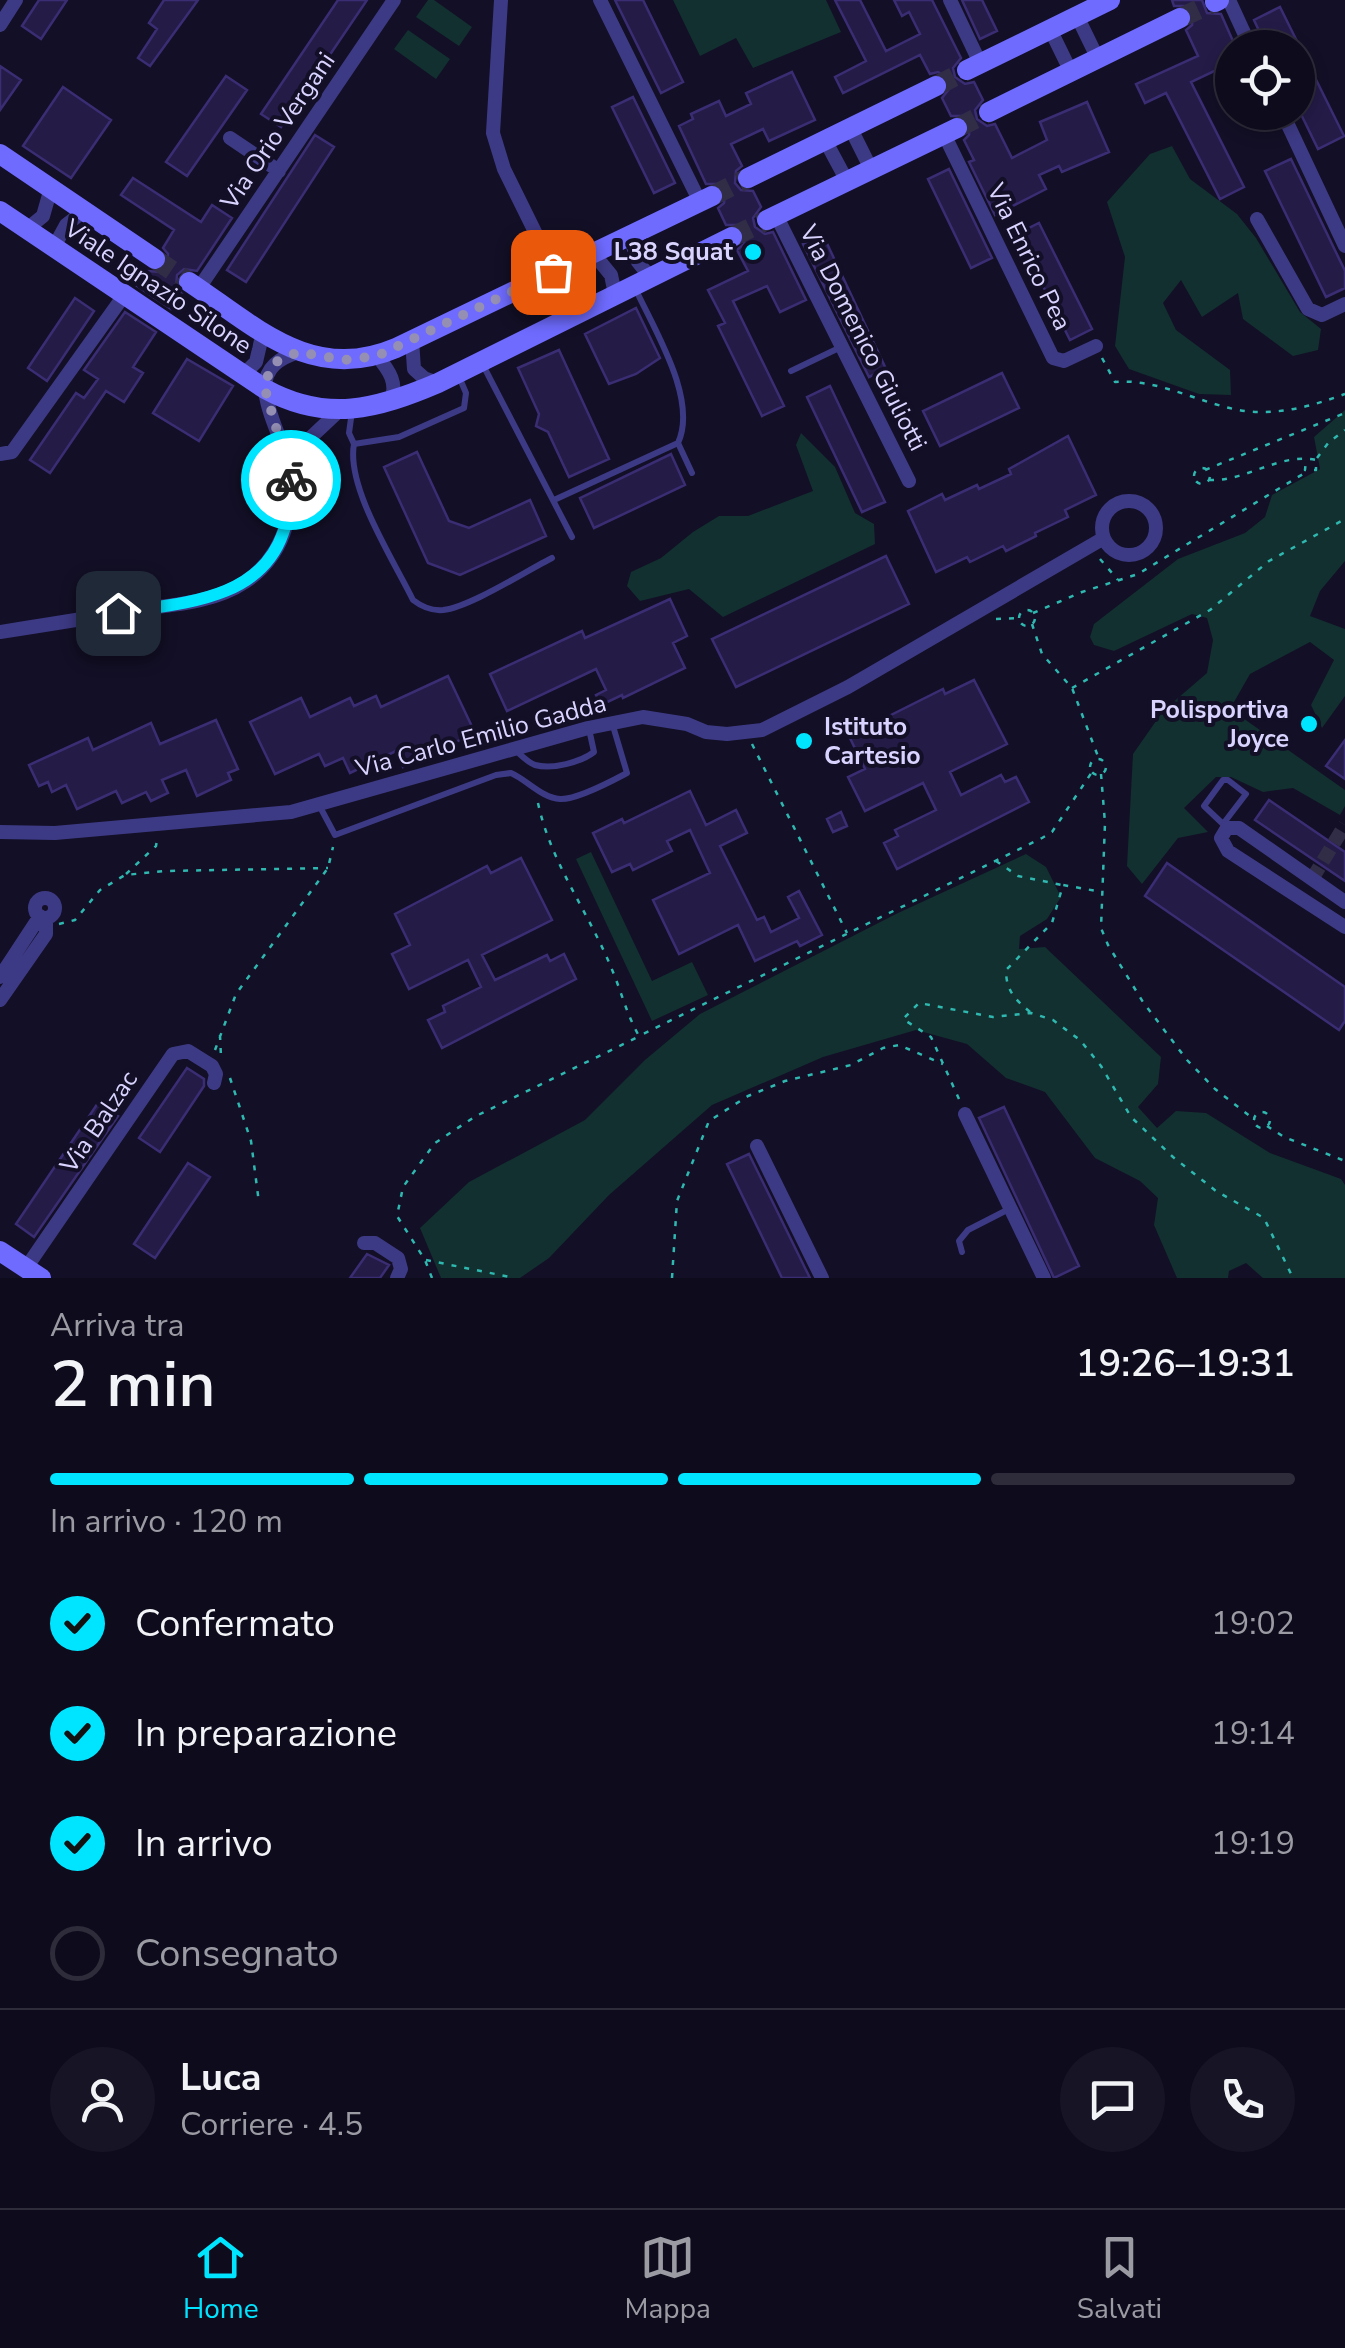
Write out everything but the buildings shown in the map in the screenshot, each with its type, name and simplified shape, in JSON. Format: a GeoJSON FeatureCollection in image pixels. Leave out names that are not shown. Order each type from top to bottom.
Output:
{"type":"FeatureCollection","features":[{"type":"Feature","properties":{"kind":"street"},"geometry":{"type":"LineString","coordinates":[[0,25],[16,0]]}},
{"type":"Feature","properties":{"kind":"street","name":"Via Orio Vergani"},"geometry":{"type":"LineString","coordinates":[[194,285],[279,170],[394,0]]}},
{"type":"Feature","properties":{"kind":"street"},"geometry":{"type":"LineString","coordinates":[[501,0],[493,133],[504,169],[538,238],[555,250],[587,255],[611,276],[632,285],[638,262],[630,237]]}},
{"type":"Feature","properties":{"kind":"street"},"geometry":{"type":"LineString","coordinates":[[600,0],[706,199]]}},
{"type":"Feature","properties":{"kind":"street"},"geometry":{"type":"LineString","coordinates":[[950,0],[974,66],[1110,0]]}},
{"type":"Feature","properties":{"kind":"street"},"geometry":{"type":"LineString","coordinates":[[1221,1],[1240,30]]}},
{"type":"Feature","properties":{"kind":"street"},"geometry":{"type":"LineString","coordinates":[[1077,16],[1098,59]]}},
{"type":"Feature","properties":{"kind":"street"},"geometry":{"type":"LineString","coordinates":[[989,112],[1180,18]]}},
{"type":"Feature","properties":{"kind":"street"},"geometry":{"type":"LineString","coordinates":[[1050,29],[1071,72]]}},
{"type":"Feature","properties":{"kind":"street"},"geometry":{"type":"LineString","coordinates":[[748,178],[936,86]]}},
{"type":"Feature","properties":{"kind":"street"},"geometry":{"type":"LineString","coordinates":[[850,127],[871,170]]}},
{"type":"Feature","properties":{"kind":"street"},"geometry":{"type":"LineString","coordinates":[[1290,130],[1345,246]]}},
{"type":"Feature","properties":{"kind":"street"},"geometry":{"type":"LineString","coordinates":[[772,218],[950,131]]}},
{"type":"Feature","properties":{"kind":"street","name":"Via Enrico Pea"},"geometry":{"type":"LineString","coordinates":[[950,131],[1052,358],[1064,362],[1096,346]]}},
{"type":"Feature","properties":{"kind":"street"},"geometry":{"type":"LineString","coordinates":[[230,138],[279,170]]}},
{"type":"Feature","properties":{"kind":"street"},"geometry":{"type":"LineString","coordinates":[[825,140],[847,181]]}},
{"type":"Feature","properties":{"kind":"street","name":"Viale Ignazio Silone"},"geometry":{"type":"LineString","coordinates":[[0,154],[156,259]]}},
{"type":"Feature","properties":{"kind":"street"},"geometry":{"type":"LineString","coordinates":[[28,229],[43,216],[51,188]]}},
{"type":"Feature","properties":{"kind":"street","name":"Viale Ignazio Silone"},"geometry":{"type":"LineString","coordinates":[[194,285],[298,352],[344,360],[377,356],[706,199]]}},
{"type":"Feature","properties":{"kind":"street","name":"Viale Ignazio Silone"},"geometry":{"type":"LineString","coordinates":[[0,210],[265,389],[298,402],[347,410],[390,403],[446,378],[732,238]]}},
{"type":"Feature","properties":{"kind":"street"},"geometry":{"type":"LineString","coordinates":[[54,247],[66,225],[84,211]]}},
{"type":"Feature","properties":{"kind":"street","name":"Via Domenico Giuliotti"},"geometry":{"type":"LineString","coordinates":[[772,218],[910,481]]}},
{"type":"Feature","properties":{"kind":"street"},"geometry":{"type":"LineString","coordinates":[[1257,219],[1308,309],[1322,315],[1345,304]]}},
{"type":"Feature","properties":{"kind":"street"},"geometry":{"type":"LineString","coordinates":[[524,286],[537,260],[538,238]]}},
{"type":"Feature","properties":{"kind":"street"},"geometry":{"type":"LineString","coordinates":[[6,453],[125,294]]}},
{"type":"Feature","properties":{"kind":"street"},"geometry":{"type":"LineString","coordinates":[[243,374],[256,362],[264,332]]}},
{"type":"Feature","properties":{"kind":"street"},"geometry":{"type":"LineString","coordinates":[[412,340],[414,369],[424,378],[446,378]]}},
{"type":"Feature","properties":{"kind":"street"},"geometry":{"type":"LineString","coordinates":[[293,497],[286,458],[265,389],[271,367],[284,356],[298,352]]}},
{"type":"Feature","properties":{"kind":"street"},"geometry":{"type":"LineString","coordinates":[[377,356],[392,379],[390,403]]}},
{"type":"Feature","properties":{"kind":"street"},"geometry":{"type":"LineString","coordinates":[[0,632],[196,600],[233,590],[255,574],[276,550],[308,440],[347,410]]}},
{"type":"Feature","properties":{"kind":"street","name":"Via Carlo Emilio Gadda"},"geometry":{"type":"LineString","coordinates":[[0,832],[55,833],[158,826],[291,812],[612,722],[664,719],[706,732],[747,734],[778,724],[848,688],[1104,538]]}},
{"type":"Feature","properties":{"kind":"street"},"geometry":{"type":"LineString","coordinates":[[1345,902],[1238,828],[1225,826],[1221,838],[1228,851],[1345,927]]}},
{"type":"Feature","properties":{"kind":"street"},"geometry":{"type":"LineString","coordinates":[[0,977],[44,921]]}},
{"type":"Feature","properties":{"kind":"street"},"geometry":{"type":"LineString","coordinates":[[0,1000],[46,934],[44,921]]}},
{"type":"Feature","properties":{"kind":"street","name":"Via Balzac"},"geometry":{"type":"LineString","coordinates":[[34,1273],[170,1058],[176,1052],[188,1051],[212,1066]]}},
{"type":"Feature","properties":{"kind":"street"},"geometry":{"type":"LineString","coordinates":[[212,1066],[216,1074],[214,1083]]}},
{"type":"Feature","properties":{"kind":"street"},"geometry":{"type":"LineString","coordinates":[[965,1114],[1044,1278]]}},
{"type":"Feature","properties":{"kind":"street"},"geometry":{"type":"LineString","coordinates":[[757,1146],[822,1278]]}},
{"type":"Feature","properties":{"kind":"street"},"geometry":{"type":"LineString","coordinates":[[364,1244],[375,1243],[398,1258],[401,1270],[397,1278]]}},
{"type":"Feature","properties":{"kind":"street"},"geometry":{"type":"LineString","coordinates":[[0,1251],[34,1273]]}},
{"type":"Feature","properties":{"kind":"lane"},"geometry":{"type":"LineString","coordinates":[[554,500],[678,443],[684,430],[680,390],[632,285]]}},
{"type":"Feature","properties":{"kind":"lane"},"geometry":{"type":"LineString","coordinates":[[790,371],[842,346]]}},
{"type":"Feature","properties":{"kind":"lane"},"geometry":{"type":"LineString","coordinates":[[481,361],[572,537]]}},
{"type":"Feature","properties":{"kind":"lane"},"geometry":{"type":"LineString","coordinates":[[354,444],[399,437],[464,408],[465,390],[446,378]]}},
{"type":"Feature","properties":{"kind":"lane"},"geometry":{"type":"LineString","coordinates":[[347,410],[358,488],[413,600],[437,610],[458,606],[552,558]]}},
{"type":"Feature","properties":{"kind":"lane"},"geometry":{"type":"LineString","coordinates":[[678,443],[692,473]]}},
{"type":"Feature","properties":{"kind":"lane"},"geometry":{"type":"LineString","coordinates":[[319,804],[336,835],[511,773],[534,789],[561,799],[627,773],[612,722]]}},
{"type":"Feature","properties":{"kind":"lane"},"geometry":{"type":"LineString","coordinates":[[513,748],[534,765],[585,760],[594,752],[588,728]]}},
{"type":"Feature","properties":{"kind":"lane"},"geometry":{"type":"LineString","coordinates":[[460,764],[468,786]]}},
{"type":"Feature","properties":{"kind":"lane"},"geometry":{"type":"LineString","coordinates":[[1225,780],[1246,794],[1225,826],[1204,806],[1225,780]]}},
{"type":"Feature","properties":{"kind":"lane"},"geometry":{"type":"LineString","coordinates":[[962,1252],[959,1241],[968,1230],[1010,1209]]}},
{"type":"Feature","properties":{"kind":"path"},"geometry":{"type":"LineString","coordinates":[[1096,346],[1115,382],[1195,396],[1242,410],[1304,409],[1345,394]]}},
{"type":"Feature","properties":{"kind":"path"},"geometry":{"type":"LineString","coordinates":[[1316,460],[1297,458],[1200,484],[1195,479],[1196,472],[1345,413]]}},
{"type":"Feature","properties":{"kind":"path"},"geometry":{"type":"LineString","coordinates":[[1020,618],[1024,611],[1033,613],[1167,558],[1308,471],[1316,470],[1316,460],[1329,442],[1345,430]]}},
{"type":"Feature","properties":{"kind":"path"},"geometry":{"type":"LineString","coordinates":[[1306,459],[1303,464],[1308,471]]}},
{"type":"Feature","properties":{"kind":"path"},"geometry":{"type":"LineString","coordinates":[[1205,470],[1209,480]]}},
{"type":"Feature","properties":{"kind":"path"},"geometry":{"type":"LineString","coordinates":[[1072,688],[1210,610],[1269,561],[1345,519]]}},
{"type":"Feature","properties":{"kind":"path"},"geometry":{"type":"LineString","coordinates":[[1089,547],[1118,580]]}},
{"type":"Feature","properties":{"kind":"path"},"geometry":{"type":"LineString","coordinates":[[979,611],[986,620],[1020,618]]}},
{"type":"Feature","properties":{"kind":"path"},"geometry":{"type":"LineString","coordinates":[[1033,613],[1032,624],[1042,654],[1072,688],[1099,760],[1106,766],[1101,774],[1106,823],[1101,928],[1108,945],[1143,1002],[1215,1088],[1260,1128],[1267,1126],[1298,1144],[1345,1160]]}},
{"type":"Feature","properties":{"kind":"path"},"geometry":{"type":"LineString","coordinates":[[1020,618],[1023,624],[1032,624]]}},
{"type":"Feature","properties":{"kind":"path"},"geometry":{"type":"LineString","coordinates":[[747,734],[847,934]]}},
{"type":"Feature","properties":{"kind":"path"},"geometry":{"type":"LineString","coordinates":[[432,1278],[397,1216],[403,1187],[435,1143],[476,1116],[1052,832],[1092,772],[1092,762],[1099,760]]}},
{"type":"Feature","properties":{"kind":"path"},"geometry":{"type":"LineString","coordinates":[[1092,772],[1101,774]]}},
{"type":"Feature","properties":{"kind":"path"},"geometry":{"type":"LineString","coordinates":[[534,789],[544,833],[613,972],[639,1036]]}},
{"type":"Feature","properties":{"kind":"path"},"geometry":{"type":"LineString","coordinates":[[44,921],[75,920],[100,890],[125,876],[156,846],[158,826]]}},
{"type":"Feature","properties":{"kind":"path"},"geometry":{"type":"LineString","coordinates":[[212,1066],[220,1028],[236,994],[328,868],[336,835]]}},
{"type":"Feature","properties":{"kind":"path"},"geometry":{"type":"LineString","coordinates":[[995,861],[1018,876],[1102,892]]}},
{"type":"Feature","properties":{"kind":"path"},"geometry":{"type":"LineString","coordinates":[[125,876],[165,871],[328,868]]}},
{"type":"Feature","properties":{"kind":"path"},"geometry":{"type":"LineString","coordinates":[[1031,1014],[1012,996],[1006,984],[1006,970],[1052,923],[1064,885]]}},
{"type":"Feature","properties":{"kind":"path"},"geometry":{"type":"LineString","coordinates":[[965,1114],[930,1037],[904,1019],[919,1003],[993,1017],[1031,1014],[1053,1020],[1080,1040],[1101,1066],[1131,1117],[1173,1157],[1216,1191],[1264,1218],[1292,1278]]}},
{"type":"Feature","properties":{"kind":"path"},"geometry":{"type":"LineString","coordinates":[[220,1028],[221,1056],[251,1141],[259,1203]]}},
{"type":"Feature","properties":{"kind":"path"},"geometry":{"type":"LineString","coordinates":[[672,1278],[676,1201],[709,1121],[748,1096],[851,1064],[883,1048],[899,1045],[945,1065]]}},
{"type":"Feature","properties":{"kind":"path"},"geometry":{"type":"LineString","coordinates":[[1255,1120],[1258,1114],[1266,1114],[1270,1119],[1267,1126]]}},
{"type":"Feature","properties":{"kind":"path"},"geometry":{"type":"LineString","coordinates":[[424,1260],[515,1278]]}},
{"type":"Feature","properties":{"kind":"green space"},"geometry":{"type":"Polygon","coordinates":[[[428,0],[434,0],[472,27],[459,46],[416,17],[428,0]]]}},
{"type":"Feature","properties":{"kind":"green space"},"geometry":{"type":"Polygon","coordinates":[[[673,0],[826,0],[841,32],[753,68],[736,38],[700,56],[673,0]]]}},
{"type":"Feature","properties":{"kind":"green space"},"geometry":{"type":"Polygon","coordinates":[[[408,30],[450,59],[436,79],[394,49],[408,30]]]}},
{"type":"Feature","properties":{"kind":"green space"},"geometry":{"type":"Polygon","coordinates":[[[1172,146],[1190,179],[1237,214],[1256,238],[1300,312],[1321,329],[1318,350],[1293,356],[1243,319],[1238,293],[1202,317],[1181,280],[1163,303],[1176,330],[1230,370],[1231,395],[1199,394],[1129,369],[1115,346],[1125,257],[1107,202],[1150,154],[1172,146]]]}},
{"type":"Feature","properties":{"kind":"green space"},"geometry":{"type":"Polygon","coordinates":[[[1345,410],[1345,561],[1320,591],[1310,616],[1345,629],[1345,696],[1322,728],[1311,705],[1334,660],[1310,642],[1250,674],[1230,709],[1345,790],[1345,806],[1340,815],[1293,788],[1263,792],[1231,777],[1216,777],[1184,808],[1208,832],[1178,838],[1142,884],[1127,866],[1133,754],[1163,711],[1207,673],[1213,640],[1207,618],[1192,614],[1114,651],[1094,645],[1090,637],[1094,624],[1178,559],[1245,533],[1265,517],[1272,495],[1320,469],[1314,437],[1345,410]]]}},
{"type":"Feature","properties":{"kind":"green space"},"geometry":{"type":"Polygon","coordinates":[[[801,433],[835,467],[855,513],[874,524],[875,544],[723,617],[689,589],[640,601],[627,586],[631,572],[661,558],[693,532],[719,516],[748,516],[813,491],[796,445],[801,433]]]}},
{"type":"Feature","properties":{"kind":"green space"},"geometry":{"type":"Polygon","coordinates":[[[591,852],[652,981],[692,962],[708,995],[652,1021],[576,859],[591,852]]]}},
{"type":"Feature","properties":{"kind":"green space"},"geometry":{"type":"Polygon","coordinates":[[[1026,854],[1046,867],[1061,897],[1047,919],[1020,936],[1019,949],[1045,947],[1161,1057],[1158,1084],[1138,1107],[1157,1128],[1176,1111],[1206,1113],[1270,1153],[1341,1179],[1345,1185],[1345,1278],[1263,1278],[1246,1263],[1229,1271],[1228,1278],[1177,1278],[1154,1225],[1158,1198],[1140,1181],[1095,1158],[1045,1092],[1006,1078],[967,1044],[916,1030],[823,1057],[712,1105],[609,1195],[549,1258],[520,1278],[441,1278],[420,1228],[469,1182],[585,1120],[645,1060],[700,1014],[898,913],[1026,854]]]}},
{"type":"Feature","properties":{"kind":"tunnel"},"geometry":{"type":"LineString","coordinates":[[1180,18],[1215,2]]}},
{"type":"Feature","properties":{"kind":"tunnel"},"geometry":{"type":"LineString","coordinates":[[936,86],[967,70]]}},
{"type":"Feature","properties":{"kind":"tunnel"},"geometry":{"type":"LineString","coordinates":[[957,128],[989,112]]}},
{"type":"Feature","properties":{"kind":"tunnel"},"geometry":{"type":"LineString","coordinates":[[712,196],[748,178]]}},
{"type":"Feature","properties":{"kind":"tunnel"},"geometry":{"type":"LineString","coordinates":[[732,237],[767,220]]}},
{"type":"Feature","properties":{"kind":"tunnel"},"geometry":{"type":"LineString","coordinates":[[155,259],[189,282]]}},
{"type":"Feature","properties":{"kind":"tunnel"},"geometry":{"type":"LineString","coordinates":[[1312,879],[1345,825]]}},
{"type":"Feature","properties":{"kind":"way so far"},"geometry":{"type":"LineString","coordinates":[[291,480],[265,389],[269,371],[276,362],[298,352],[334,360],[377,356],[553,272]]}},
{"type":"Feature","properties":{"kind":"place","name":"L38 Squat"},"geometry":{"type":"Point","coordinates":[753,252]}},
{"type":"Feature","properties":{"kind":"place","name":"Polisportiva Joyce"},"geometry":{"type":"Point","coordinates":[1309,724]}},
{"type":"Feature","properties":{"kind":"place","name":"Istituto Cartesio"},"geometry":{"type":"Point","coordinates":[804,741]}},
{"type":"Feature","properties":{"kind":"route"},"geometry":{"type":"LineString","coordinates":[[118,613],[196,600],[233,590],[246,582],[269,560],[281,540],[291,510],[291,480]]}}]}
